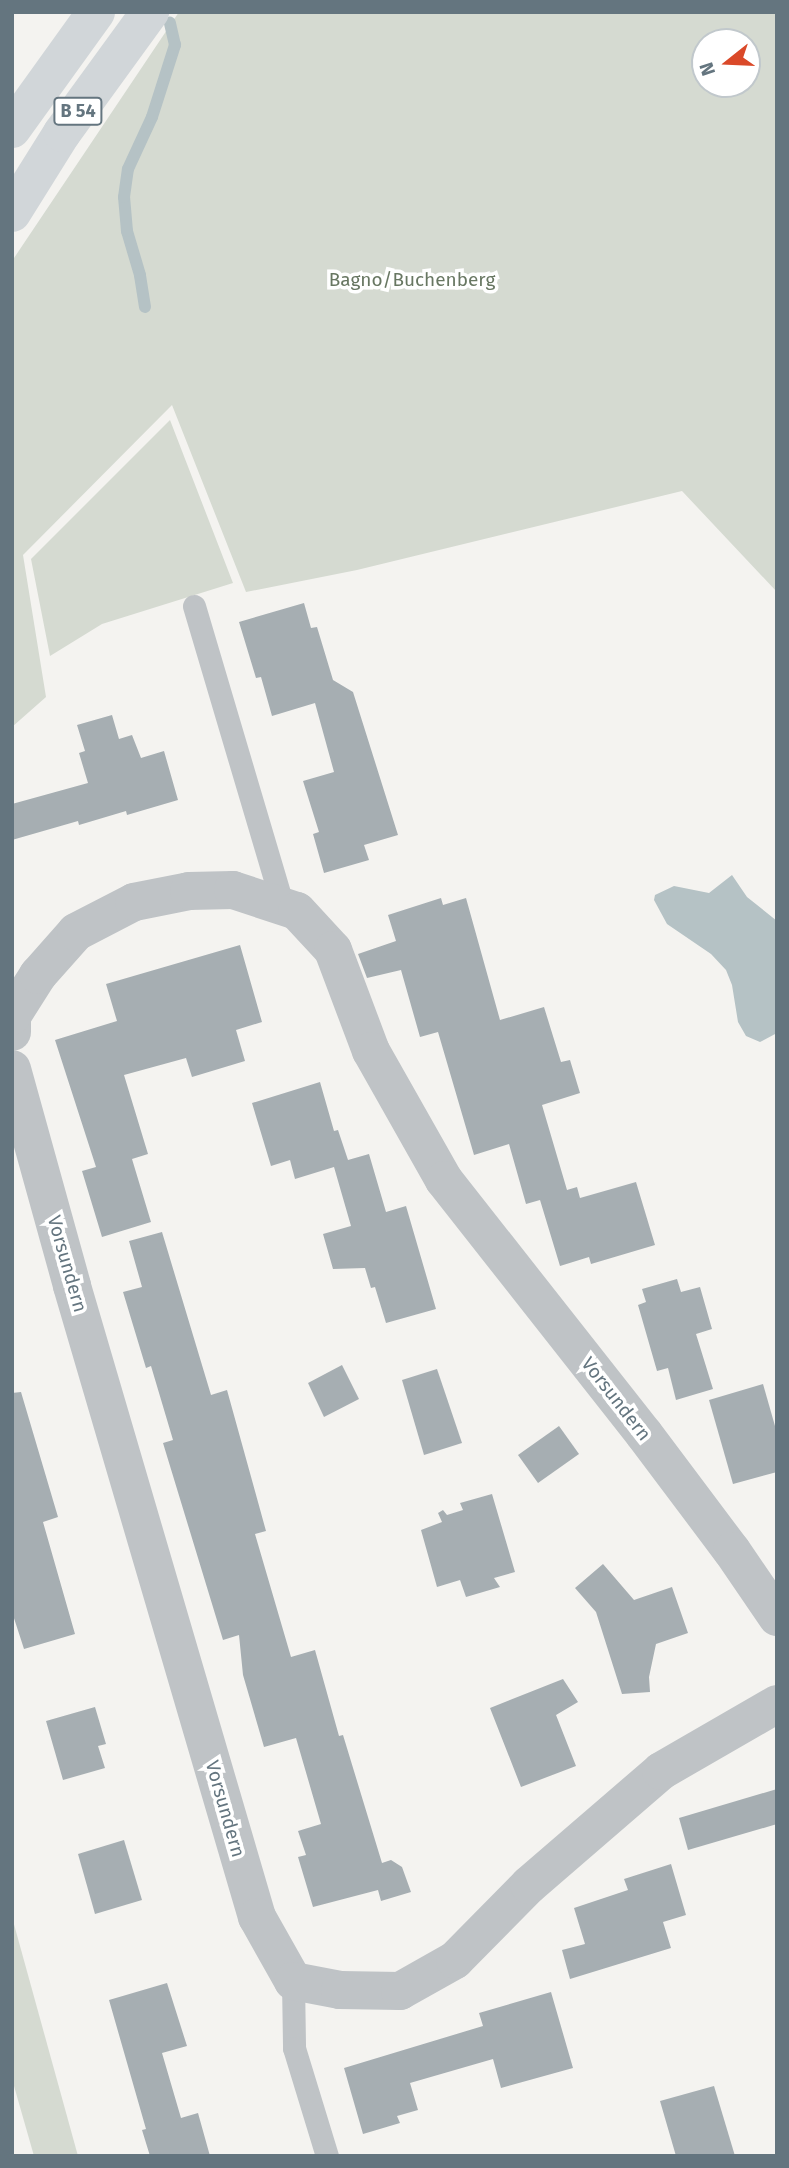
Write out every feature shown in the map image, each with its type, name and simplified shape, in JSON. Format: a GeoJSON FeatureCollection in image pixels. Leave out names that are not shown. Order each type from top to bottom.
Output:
{"type":"FeatureCollection","features":[{"type":"Feature","properties":{"kind":"highway","name":"B 54"},"geometry":{"type":"LineString","coordinates":[[12,128],[96,12]]}},
{"type":"Feature","properties":{"kind":"highway","name":"B 54"},"geometry":{"type":"LineString","coordinates":[[12,213],[62,132],[150,12]]}},
{"type":"Feature","properties":{"kind":"street","name":"Vorsundern"},"geometry":{"type":"LineString","coordinates":[[12,1032],[12,1016],[38,975],[76,932],[134,902],[189,891],[233,890],[298,911],[333,950],[371,1051],[444,1180],[644,1434],[732,1551],[777,1617]]}},
{"type":"Feature","properties":{"kind":"street","name":"Vorsundern"},"geometry":{"type":"LineString","coordinates":[[12,1069],[76,1300],[257,1917],[293,1980]]}},
{"type":"Feature","properties":{"kind":"street"},"geometry":{"type":"LineString","coordinates":[[293,1980],[340,1990],[400,1991],[455,1960],[529,1885],[661,1771],[777,1704]]}},
{"type":"Feature","properties":{"kind":"lane"},"geometry":{"type":"LineString","coordinates":[[194,606],[283,907]]}},
{"type":"Feature","properties":{"kind":"lane"},"geometry":{"type":"LineString","coordinates":[[293,1980],[294,2048],[327,2156]]}},
{"type":"Feature","properties":{"kind":"green space","name":"Bagno/Buchenberg"},"geometry":{"type":"Polygon","coordinates":[[[179,12],[777,12],[777,592],[682,491],[357,570],[246,592],[172,405],[23,555],[46,697],[12,727],[12,261],[179,12]]]}},
{"type":"Feature","properties":{"kind":"green space"},"geometry":{"type":"Polygon","coordinates":[[[170,420],[233,583],[102,624],[50,656],[31,559],[170,420]]]}},
{"type":"Feature","properties":{"kind":"green space"},"geometry":{"type":"Polygon","coordinates":[[[12,1917],[78,2156],[34,2156],[12,2079],[12,1917]]]}},
{"type":"Feature","properties":{"kind":"shaded area"},"geometry":{"type":"Polygon","coordinates":[[[732,875],[747,897],[777,921],[777,1033],[760,1042],[746,1036],[738,1022],[732,985],[726,970],[711,954],[667,924],[654,900],[655,895],[674,886],[709,893],[732,875]]]}},
{"type":"Feature","properties":{"kind":"building"},"geometry":{"type":"Polygon","coordinates":[[[304,603],[311,628],[317,627],[333,680],[353,692],[398,835],[364,845],[369,860],[324,873],[313,834],[319,832],[303,781],[334,772],[315,703],[272,716],[261,677],[256,678],[239,622],[304,603]]]}},
{"type":"Feature","properties":{"kind":"building"},"geometry":{"type":"Polygon","coordinates":[[[112,715],[119,739],[132,735],[141,758],[164,751],[178,800],[127,815],[126,811],[79,825],[78,821],[12,840],[12,804],[88,783],[79,753],[85,751],[77,725],[112,715]]]}},
{"type":"Feature","properties":{"kind":"building"},"geometry":{"type":"Polygon","coordinates":[[[441,898],[443,905],[466,898],[500,1020],[544,1007],[561,1062],[570,1060],[580,1093],[542,1105],[567,1190],[577,1187],[580,1198],[636,1182],[655,1245],[591,1264],[589,1257],[560,1266],[540,1200],[526,1204],[509,1144],[474,1155],[438,1032],[420,1037],[401,970],[367,978],[358,954],[396,941],[388,915],[441,898]]]}},
{"type":"Feature","properties":{"kind":"building"},"geometry":{"type":"Polygon","coordinates":[[[240,945],[262,1022],[236,1030],[245,1061],[192,1077],[186,1058],[124,1075],[148,1154],[132,1159],[151,1222],[102,1237],[82,1171],[96,1167],[55,1040],[117,1021],[106,984],[240,945]]]}},
{"type":"Feature","properties":{"kind":"building"},"geometry":{"type":"Polygon","coordinates":[[[320,1082],[334,1131],[338,1130],[348,1160],[369,1154],[386,1212],[406,1206],[436,1309],[386,1323],[375,1287],[371,1288],[365,1268],[333,1269],[323,1234],[351,1226],[334,1167],[295,1179],[290,1160],[271,1166],[252,1103],[320,1082]]]}},
{"type":"Feature","properties":{"kind":"building"},"geometry":{"type":"Polygon","coordinates":[[[162,1232],[211,1395],[227,1390],[266,1531],[255,1534],[291,1657],[315,1650],[339,1736],[343,1735],[382,1863],[391,1860],[402,1867],[411,1892],[381,1901],[378,1890],[313,1907],[298,1857],[306,1855],[298,1831],[321,1824],[296,1738],[264,1747],[243,1675],[239,1635],[223,1640],[163,1443],[173,1440],[151,1366],[146,1368],[123,1292],[142,1287],[129,1241],[162,1232]]]}},
{"type":"Feature","properties":{"kind":"building"},"geometry":{"type":"Polygon","coordinates":[[[677,1279],[681,1292],[700,1287],[712,1329],[696,1334],[713,1389],[676,1400],[668,1368],[657,1371],[638,1305],[646,1302],[642,1289],[677,1279]]]}},
{"type":"Feature","properties":{"kind":"building"},"geometry":{"type":"Polygon","coordinates":[[[342,1365],[359,1399],[324,1417],[308,1383],[342,1365]]]}},
{"type":"Feature","properties":{"kind":"building"},"geometry":{"type":"Polygon","coordinates":[[[437,1369],[462,1443],[424,1455],[402,1380],[437,1369]]]}},
{"type":"Feature","properties":{"kind":"building"},"geometry":{"type":"Polygon","coordinates":[[[763,1384],[777,1433],[777,1472],[733,1484],[709,1400],[763,1384]]]}},
{"type":"Feature","properties":{"kind":"building"},"geometry":{"type":"Polygon","coordinates":[[[21,1392],[58,1517],[43,1522],[75,1634],[24,1649],[12,1612],[12,1393],[21,1392]]]}},
{"type":"Feature","properties":{"kind":"building"},"geometry":{"type":"Polygon","coordinates":[[[559,1426],[579,1454],[538,1483],[518,1455],[559,1426]]]}},
{"type":"Feature","properties":{"kind":"building"},"geometry":{"type":"Polygon","coordinates":[[[492,1494],[515,1572],[494,1578],[500,1587],[466,1597],[460,1580],[437,1587],[421,1530],[442,1522],[438,1513],[443,1510],[447,1515],[463,1510],[460,1503],[492,1494]]]}},
{"type":"Feature","properties":{"kind":"building"},"geometry":{"type":"Polygon","coordinates":[[[603,1564],[634,1600],[672,1587],[688,1633],[656,1644],[649,1677],[650,1692],[622,1694],[596,1612],[575,1588],[603,1564]]]}},
{"type":"Feature","properties":{"kind":"building"},"geometry":{"type":"Polygon","coordinates":[[[563,1679],[578,1702],[556,1715],[576,1766],[521,1787],[490,1708],[563,1679]]]}},
{"type":"Feature","properties":{"kind":"building"},"geometry":{"type":"Polygon","coordinates":[[[95,1707],[106,1744],[98,1746],[105,1768],[63,1780],[46,1721],[95,1707]]]}},
{"type":"Feature","properties":{"kind":"building"},"geometry":{"type":"Polygon","coordinates":[[[777,1789],[777,1824],[688,1850],[679,1818],[777,1789]]]}},
{"type":"Feature","properties":{"kind":"building"},"geometry":{"type":"Polygon","coordinates":[[[124,1840],[142,1900],[95,1914],[78,1854],[124,1840]]]}},
{"type":"Feature","properties":{"kind":"building"},"geometry":{"type":"Polygon","coordinates":[[[671,1864],[686,1915],[663,1922],[671,1948],[570,1979],[562,1950],[585,1944],[574,1908],[628,1890],[624,1879],[671,1864]]]}},
{"type":"Feature","properties":{"kind":"building"},"geometry":{"type":"Polygon","coordinates":[[[167,1983],[187,2046],[162,2053],[181,2118],[198,2113],[210,2156],[150,2156],[142,2130],[146,2129],[109,2000],[167,1983]]]}},
{"type":"Feature","properties":{"kind":"building"},"geometry":{"type":"Polygon","coordinates":[[[551,1992],[573,2068],[501,2088],[493,2059],[410,2083],[418,2110],[397,2116],[400,2123],[363,2134],[344,2068],[483,2026],[479,2013],[551,1992]]]}},
{"type":"Feature","properties":{"kind":"building"},"geometry":{"type":"Polygon","coordinates":[[[714,2086],[735,2156],[676,2156],[660,2101],[714,2086]]]}},
{"type":"Feature","properties":{"kind":"waterway"},"geometry":{"type":"LineString","coordinates":[[145,307],[140,275],[127,231],[124,197],[128,169],[152,117],[175,45],[170,23]]}}]}
